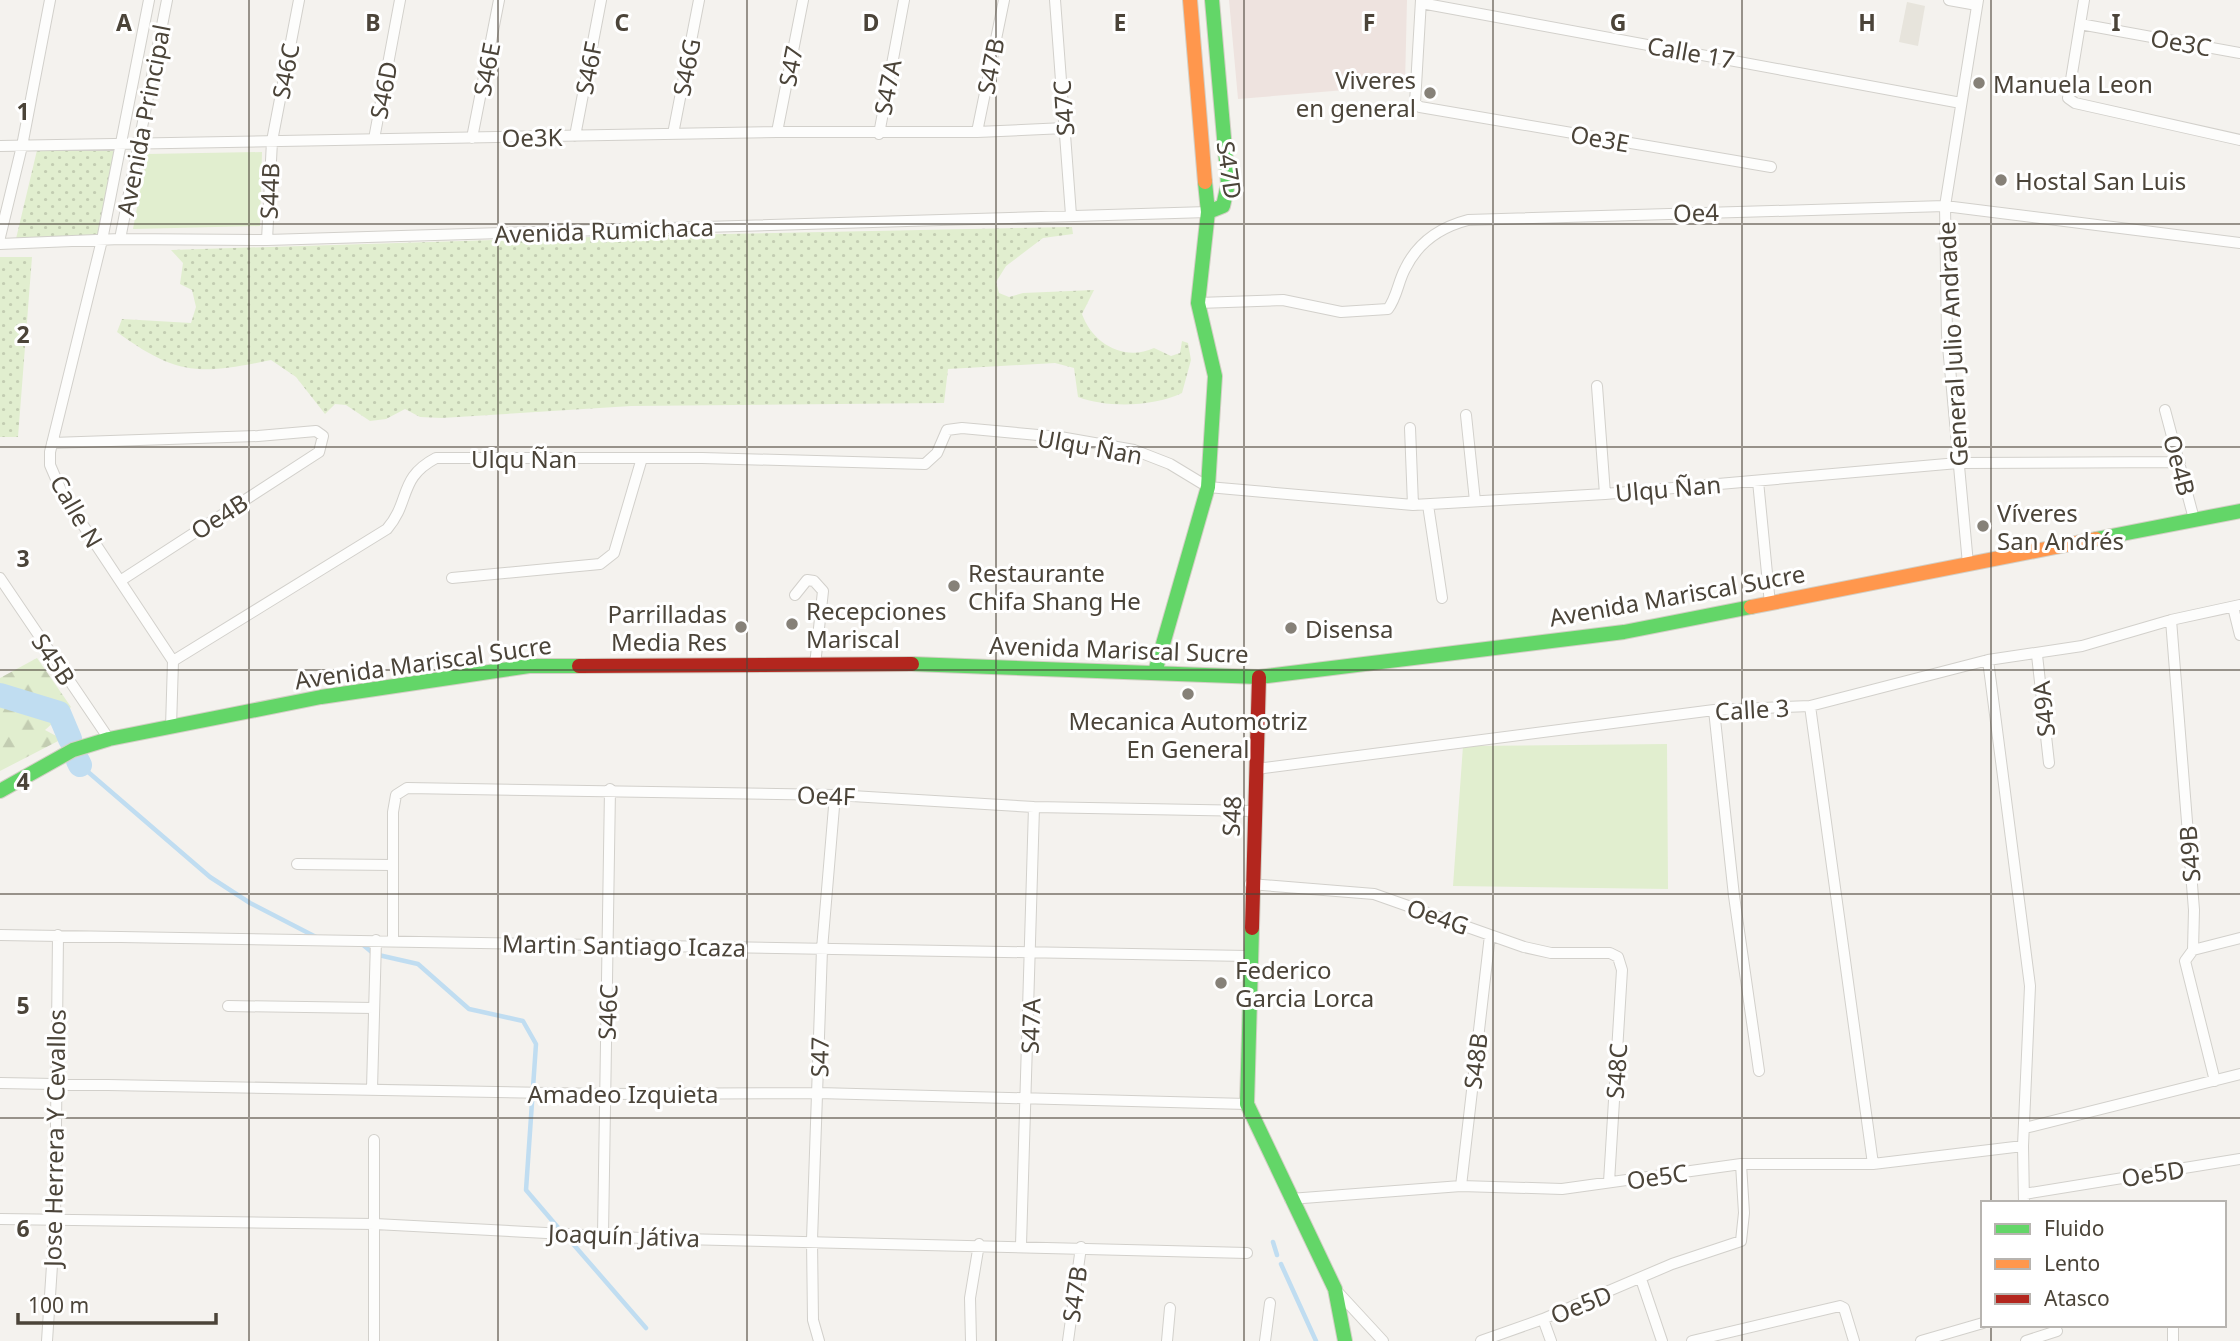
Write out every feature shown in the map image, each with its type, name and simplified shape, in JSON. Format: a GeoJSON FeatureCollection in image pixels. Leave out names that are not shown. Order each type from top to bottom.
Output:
{"type":"FeatureCollection","features":[{"type":"Feature","properties":{"kind":"main road","name":"S47D"},"geometry":{"type":"LineString","coordinates":[[1190,0],[1208,212],[1223,206],[1228,184],[1212,0]]}},
{"type":"Feature","properties":{"kind":"main road"},"geometry":{"type":"LineString","coordinates":[[1155,672],[1208,487],[1215,376],[1198,303],[1208,212]]}},
{"type":"Feature","properties":{"kind":"main road","name":"Avenida Mariscal Sucre"},"geometry":{"type":"LineString","coordinates":[[0,791],[73,750],[109,739],[321,697],[529,666],[815,665],[1155,672],[1258,677],[1623,632],[2240,511]]}},
{"type":"Feature","properties":{"kind":"main road","name":"S48"},"geometry":{"type":"LineString","coordinates":[[1247,1104],[1248,956],[1258,677]]}},
{"type":"Feature","properties":{"kind":"main road"},"geometry":{"type":"LineString","coordinates":[[1247,1104],[1335,1289],[1345,1341]]}},
{"type":"Feature","properties":{"kind":"street"},"geometry":{"type":"LineString","coordinates":[[0,237],[22,146],[50,0]]}},
{"type":"Feature","properties":{"kind":"street","name":"Avenida Principal"},"geometry":{"type":"LineString","coordinates":[[102,240],[149,0]]}},
{"type":"Feature","properties":{"kind":"street","name":"Avenida Principal"},"geometry":{"type":"LineString","coordinates":[[120,239],[167,0]]}},
{"type":"Feature","properties":{"kind":"street","name":"S46C"},"geometry":{"type":"LineString","coordinates":[[272,141],[299,0]]}},
{"type":"Feature","properties":{"kind":"street","name":"S46D"},"geometry":{"type":"LineString","coordinates":[[373,139],[400,0]]}},
{"type":"Feature","properties":{"kind":"street","name":"S46E"},"geometry":{"type":"LineString","coordinates":[[472,138],[499,0]]}},
{"type":"Feature","properties":{"kind":"street","name":"S46F"},"geometry":{"type":"LineString","coordinates":[[575,136],[601,0]]}},
{"type":"Feature","properties":{"kind":"street","name":"S46G"},"geometry":{"type":"LineString","coordinates":[[673,134],[699,0]]}},
{"type":"Feature","properties":{"kind":"street","name":"S47"},"geometry":{"type":"LineString","coordinates":[[777,132],[803,0]]}},
{"type":"Feature","properties":{"kind":"street","name":"S47A"},"geometry":{"type":"LineString","coordinates":[[878,134],[904,0]]}},
{"type":"Feature","properties":{"kind":"street","name":"S47B"},"geometry":{"type":"LineString","coordinates":[[977,132],[1004,0]]}},
{"type":"Feature","properties":{"kind":"street","name":"S47C"},"geometry":{"type":"LineString","coordinates":[[1055,0],[1072,215]]}},
{"type":"Feature","properties":{"kind":"street"},"geometry":{"type":"LineString","coordinates":[[1949,0],[1978,3]]}},
{"type":"Feature","properties":{"kind":"street"},"geometry":{"type":"LineString","coordinates":[[2084,0],[2068,98],[2075,103],[2240,140]]}},
{"type":"Feature","properties":{"kind":"street","name":"Calle 17"},"geometry":{"type":"LineString","coordinates":[[1421,2],[1961,103]]}},
{"type":"Feature","properties":{"kind":"street","name":"Oe3E"},"geometry":{"type":"LineString","coordinates":[[1421,2],[1416,103],[1429,109],[1771,167]]}},
{"type":"Feature","properties":{"kind":"street","name":"General Julio Andrade"},"geometry":{"type":"LineString","coordinates":[[1968,564],[1947,335],[1945,206],[1978,3]]}},
{"type":"Feature","properties":{"kind":"street","name":"Oe3C"},"geometry":{"type":"LineString","coordinates":[[2080,24],[2240,53]]}},
{"type":"Feature","properties":{"kind":"street","name":"Oe3K"},"geometry":{"type":"LineString","coordinates":[[0,146],[777,132],[878,134],[1065,128]]}},
{"type":"Feature","properties":{"kind":"street","name":"S44B"},"geometry":{"type":"LineString","coordinates":[[267,240],[272,141]]}},
{"type":"Feature","properties":{"kind":"street","name":"Oe4"},"geometry":{"type":"LineString","coordinates":[[1198,303],[1283,300],[1341,312],[1388,309],[1405,268],[1427,240],[1447,225],[1468,220],[1945,206],[2240,243]]}},
{"type":"Feature","properties":{"kind":"street","name":"Avenida Rumichaca"},"geometry":{"type":"LineString","coordinates":[[0,244],[120,239],[267,240],[1208,212]]}},
{"type":"Feature","properties":{"kind":"street","name":"Calle N"},"geometry":{"type":"LineString","coordinates":[[102,240],[52,443],[50,465],[56,480],[173,661]]}},
{"type":"Feature","properties":{"kind":"street"},"geometry":{"type":"LineString","coordinates":[[1597,386],[1605,494]]}},
{"type":"Feature","properties":{"kind":"street","name":"Oe4B"},"geometry":{"type":"LineString","coordinates":[[2165,411],[2194,519]]}},
{"type":"Feature","properties":{"kind":"street"},"geometry":{"type":"LineString","coordinates":[[1466,415],[1475,501]]}},
{"type":"Feature","properties":{"kind":"street","name":"Ulqu Ñan"},"geometry":{"type":"LineString","coordinates":[[173,661],[387,529],[393,522],[412,475],[436,458],[642,458],[925,464],[937,453],[947,430],[962,428],[1060,438],[1134,450],[1170,464],[1208,487],[1413,505],[1605,494],[1958,463],[2180,462]]}},
{"type":"Feature","properties":{"kind":"street"},"geometry":{"type":"LineString","coordinates":[[1410,428],[1413,505]]}},
{"type":"Feature","properties":{"kind":"street","name":"Oe4B"},"geometry":{"type":"LineString","coordinates":[[52,443],[258,436],[316,431],[323,436],[319,452],[120,581]]}},
{"type":"Feature","properties":{"kind":"street"},"geometry":{"type":"LineString","coordinates":[[452,578],[600,564],[608,560],[614,553],[642,458]]}},
{"type":"Feature","properties":{"kind":"street"},"geometry":{"type":"LineString","coordinates":[[1758,481],[1770,604]]}},
{"type":"Feature","properties":{"kind":"street"},"geometry":{"type":"LineString","coordinates":[[1428,505],[1442,597]]}},
{"type":"Feature","properties":{"kind":"street","name":"S45B"},"geometry":{"type":"LineString","coordinates":[[0,578],[109,739]]}},
{"type":"Feature","properties":{"kind":"street"},"geometry":{"type":"LineString","coordinates":[[795,595],[807,580],[820,584],[823,591],[815,665]]}},
{"type":"Feature","properties":{"kind":"street"},"geometry":{"type":"LineString","coordinates":[[2237,606],[2240,635]]}},
{"type":"Feature","properties":{"kind":"street","name":"Calle 3"},"geometry":{"type":"LineString","coordinates":[[1256,769],[1714,710],[1810,706],[1988,660],[2037,655],[2082,646],[2171,620],[2237,606]]}},
{"type":"Feature","properties":{"kind":"street","name":"S49B"},"geometry":{"type":"LineString","coordinates":[[2171,620],[2194,910],[2193,950],[2186,956],[2186,968],[2215,1081]]}},
{"type":"Feature","properties":{"kind":"street","name":"S49A"},"geometry":{"type":"LineString","coordinates":[[2037,655],[2049,763]]}},
{"type":"Feature","properties":{"kind":"street"},"geometry":{"type":"LineString","coordinates":[[1988,660],[2030,986],[2023,1146],[2024,1199]]}},
{"type":"Feature","properties":{"kind":"street"},"geometry":{"type":"LineString","coordinates":[[171,727],[173,661]]}},
{"type":"Feature","properties":{"kind":"street"},"geometry":{"type":"LineString","coordinates":[[1810,706],[1873,1164]]}},
{"type":"Feature","properties":{"kind":"street"},"geometry":{"type":"LineString","coordinates":[[1714,710],[1734,896],[1759,1071]]}},
{"type":"Feature","properties":{"kind":"street","name":"Oe4F"},"geometry":{"type":"LineString","coordinates":[[392,865],[393,812],[399,791],[407,788],[610,789],[835,795],[1034,807],[1254,811]]}},
{"type":"Feature","properties":{"kind":"street","name":"S46C"},"geometry":{"type":"LineString","coordinates":[[603,1235],[610,789]]}},
{"type":"Feature","properties":{"kind":"street","name":"S47"},"geometry":{"type":"LineString","coordinates":[[819,1341],[813,1320],[812,1240],[822,948],[835,795]]}},
{"type":"Feature","properties":{"kind":"street","name":"S47A"},"geometry":{"type":"LineString","coordinates":[[1021,1245],[1032,952],[1034,807]]}},
{"type":"Feature","properties":{"kind":"street"},"geometry":{"type":"LineString","coordinates":[[297,864],[392,865],[393,941]]}},
{"type":"Feature","properties":{"kind":"street","name":"Oe4G"},"geometry":{"type":"LineString","coordinates":[[1251,884],[1374,894],[1503,941],[1551,953],[1610,953],[1621,960]]}},
{"type":"Feature","properties":{"kind":"street","name":"Martin Santiago Icaza"},"geometry":{"type":"LineString","coordinates":[[0,935],[1248,956]]}},
{"type":"Feature","properties":{"kind":"street","name":"S48B"},"geometry":{"type":"LineString","coordinates":[[1461,1186],[1490,935]]}},
{"type":"Feature","properties":{"kind":"street","name":"Jose Herrera Y Cevallos"},"geometry":{"type":"LineString","coordinates":[[47,1341],[55,1220],[58,936]]}},
{"type":"Feature","properties":{"kind":"street"},"geometry":{"type":"LineString","coordinates":[[2193,950],[2240,937]]}},
{"type":"Feature","properties":{"kind":"street"},"geometry":{"type":"LineString","coordinates":[[372,1089],[376,940]]}},
{"type":"Feature","properties":{"kind":"street","name":"S48C"},"geometry":{"type":"LineString","coordinates":[[1609,1182],[1621,960]]}},
{"type":"Feature","properties":{"kind":"street"},"geometry":{"type":"LineString","coordinates":[[228,1006],[373,1008]]}},
{"type":"Feature","properties":{"kind":"street"},"geometry":{"type":"LineString","coordinates":[[2025,1128],[2240,1074]]}},
{"type":"Feature","properties":{"kind":"street","name":"Amadeo Izquieta"},"geometry":{"type":"LineString","coordinates":[[0,1083],[604,1094],[818,1093],[1247,1104]]}},
{"type":"Feature","properties":{"kind":"street"},"geometry":{"type":"LineString","coordinates":[[374,1140],[374,1341]]}},
{"type":"Feature","properties":{"kind":"street","name":"Oe5C"},"geometry":{"type":"LineString","coordinates":[[1290,1199],[1461,1186],[1562,1189],[1741,1164],[1873,1164],[2023,1146]]}},
{"type":"Feature","properties":{"kind":"street","name":"Oe5D"},"geometry":{"type":"LineString","coordinates":[[2024,1199],[2240,1159]]}},
{"type":"Feature","properties":{"kind":"street","name":"Oe5D"},"geometry":{"type":"LineString","coordinates":[[1481,1341],[1543,1319],[1672,1264],[1741,1241],[1744,1213],[1741,1164]]}},
{"type":"Feature","properties":{"kind":"street","name":"Joaquín Játiva"},"geometry":{"type":"LineString","coordinates":[[0,1219],[375,1224],[603,1235],[1247,1253]]}},
{"type":"Feature","properties":{"kind":"street"},"geometry":{"type":"LineString","coordinates":[[971,1341],[970,1298],[979,1244]]}},
{"type":"Feature","properties":{"kind":"street","name":"S47B"},"geometry":{"type":"LineString","coordinates":[[1068,1341],[1081,1247]]}},
{"type":"Feature","properties":{"kind":"street"},"geometry":{"type":"LineString","coordinates":[[1641,1279],[1662,1341]]}},
{"type":"Feature","properties":{"kind":"street"},"geometry":{"type":"LineString","coordinates":[[1335,1289],[1383,1341]]}},
{"type":"Feature","properties":{"kind":"street"},"geometry":{"type":"LineString","coordinates":[[1265,1341],[1270,1303]]}},
{"type":"Feature","properties":{"kind":"street"},"geometry":{"type":"LineString","coordinates":[[1692,1341],[1840,1306],[1854,1341]]}},
{"type":"Feature","properties":{"kind":"street"},"geometry":{"type":"LineString","coordinates":[[1167,1341],[1170,1308]]}},
{"type":"Feature","properties":{"kind":"street"},"geometry":{"type":"LineString","coordinates":[[1543,1319],[1551,1341]]}},
{"type":"Feature","properties":{"kind":"street"},"geometry":{"type":"LineString","coordinates":[[1921,1341],[1981,1324]]}},
{"type":"Feature","properties":{"kind":"street"},"geometry":{"type":"LineString","coordinates":[[2026,1341],[2057,1332]]}},
{"type":"Feature","properties":{"kind":"shaded area"},"geometry":{"type":"Polygon","coordinates":[[[1229,0],[1407,0],[1405,85],[1238,99],[1229,0]]]}},
{"type":"Feature","properties":{"kind":"shaded area"},"geometry":{"type":"Polygon","coordinates":[[[1907,2],[1925,6],[1918,46],[1899,42],[1907,2]]]}},
{"type":"Feature","properties":{"kind":"green space"},"geometry":{"type":"Polygon","coordinates":[[[122,144],[102,240],[15,243],[38,146],[122,144]]]}},
{"type":"Feature","properties":{"kind":"green space"},"geometry":{"type":"Polygon","coordinates":[[[262,152],[260,226],[133,229],[147,154],[262,152]]]}},
{"type":"Feature","properties":{"kind":"green space"},"geometry":{"type":"Polygon","coordinates":[[[1072,227],[1073,234],[1043,238],[1006,266],[996,282],[999,293],[1009,297],[1023,293],[1094,290],[1082,314],[1093,334],[1110,347],[1132,353],[1154,348],[1171,356],[1180,353],[1182,341],[1188,343],[1191,360],[1182,393],[1144,403],[1090,401],[1078,397],[1074,368],[1055,363],[948,369],[944,403],[631,406],[442,418],[420,417],[405,409],[386,419],[370,421],[346,405],[335,404],[325,414],[296,377],[271,360],[225,368],[190,368],[156,357],[117,332],[122,319],[191,323],[196,307],[192,290],[180,284],[183,263],[171,250],[620,236],[1072,227]]]}},
{"type":"Feature","properties":{"kind":"green space"},"geometry":{"type":"Polygon","coordinates":[[[0,257],[32,257],[18,437],[0,437],[0,257]]]}},
{"type":"Feature","properties":{"kind":"green space"},"geometry":{"type":"Polygon","coordinates":[[[37,658],[71,707],[45,730],[62,739],[0,771],[0,678],[37,658]]]}},
{"type":"Feature","properties":{"kind":"green space"},"geometry":{"type":"Polygon","coordinates":[[[1667,744],[1668,889],[1453,886],[1463,746],[1667,744]]]}},
{"type":"Feature","properties":{"kind":"waterway"},"geometry":{"type":"LineString","coordinates":[[0,695],[59,713],[70,739]]}},
{"type":"Feature","properties":{"kind":"waterway"},"geometry":{"type":"LineString","coordinates":[[78,761],[80,765]]}},
{"type":"Feature","properties":{"kind":"waterway"},"geometry":{"type":"LineString","coordinates":[[80,765],[210,877],[250,903],[316,937]]}},
{"type":"Feature","properties":{"kind":"waterway"},"geometry":{"type":"LineString","coordinates":[[362,944],[374,954],[418,964],[469,1009],[523,1021],[536,1044],[526,1190],[561,1231]]}},
{"type":"Feature","properties":{"kind":"waterway"},"geometry":{"type":"LineString","coordinates":[[567,1237],[646,1328]]}},
{"type":"Feature","properties":{"kind":"waterway"},"geometry":{"type":"LineString","coordinates":[[1273,1242],[1277,1255]]}},
{"type":"Feature","properties":{"kind":"waterway"},"geometry":{"type":"LineString","coordinates":[[1281,1264],[1316,1341]]}},
{"type":"Feature","properties":{"kind":"traffic: fast"},"geometry":{"type":"LineString","coordinates":[[1208,212],[1223,206],[1228,184],[1212,0]]}},
{"type":"Feature","properties":{"kind":"traffic: fast"},"geometry":{"type":"LineString","coordinates":[[1155,672],[1208,487],[1215,376],[1198,303],[1208,212],[1205,182]]}},
{"type":"Feature","properties":{"kind":"traffic: fast"},"geometry":{"type":"LineString","coordinates":[[2096,539],[2240,511]]}},
{"type":"Feature","properties":{"kind":"traffic: fast"},"geometry":{"type":"LineString","coordinates":[[912,664],[1259,677],[1624,632],[1751,607]]}},
{"type":"Feature","properties":{"kind":"traffic: fast"},"geometry":{"type":"LineString","coordinates":[[0,791],[73,750],[109,739],[321,697],[529,666],[579,666]]}},
{"type":"Feature","properties":{"kind":"traffic: fast"},"geometry":{"type":"LineString","coordinates":[[1252,928],[1247,1104],[1335,1289],[1345,1341]]}},
{"type":"Feature","properties":{"kind":"traffic: slow"},"geometry":{"type":"LineString","coordinates":[[1190,0],[1205,182]]}},
{"type":"Feature","properties":{"kind":"traffic: slow"},"geometry":{"type":"LineString","coordinates":[[1751,607],[2096,539]]}},
{"type":"Feature","properties":{"kind":"traffic: jam"},"geometry":{"type":"LineString","coordinates":[[579,666],[912,664]]}},
{"type":"Feature","properties":{"kind":"traffic: jam"},"geometry":{"type":"LineString","coordinates":[[1252,928],[1259,677]]}},
{"type":"Feature","properties":{"kind":"place","name":"Manuela Leon"},"geometry":{"type":"Point","coordinates":[1979,83]}},
{"type":"Feature","properties":{"kind":"place","name":"Viveres en general"},"geometry":{"type":"Point","coordinates":[1430,93]}},
{"type":"Feature","properties":{"kind":"place","name":"Hostal San Luis"},"geometry":{"type":"Point","coordinates":[2001,180]}},
{"type":"Feature","properties":{"kind":"place","name":"Víveres San Andrés"},"geometry":{"type":"Point","coordinates":[1983,526]}},
{"type":"Feature","properties":{"kind":"place","name":"Restaurante Chifa Shang He"},"geometry":{"type":"Point","coordinates":[954,586]}},
{"type":"Feature","properties":{"kind":"place","name":"Recepciones Mariscal"},"geometry":{"type":"Point","coordinates":[792,624]}},
{"type":"Feature","properties":{"kind":"place","name":"Parrilladas Media Res"},"geometry":{"type":"Point","coordinates":[741,627]}},
{"type":"Feature","properties":{"kind":"place","name":"Disensa"},"geometry":{"type":"Point","coordinates":[1291,628]}},
{"type":"Feature","properties":{"kind":"place","name":"Mecanica Automotriz En General"},"geometry":{"type":"Point","coordinates":[1188,694]}},
{"type":"Feature","properties":{"kind":"place","name":"Federico Garcia Lorca"},"geometry":{"type":"Point","coordinates":[1221,983]}}]}
